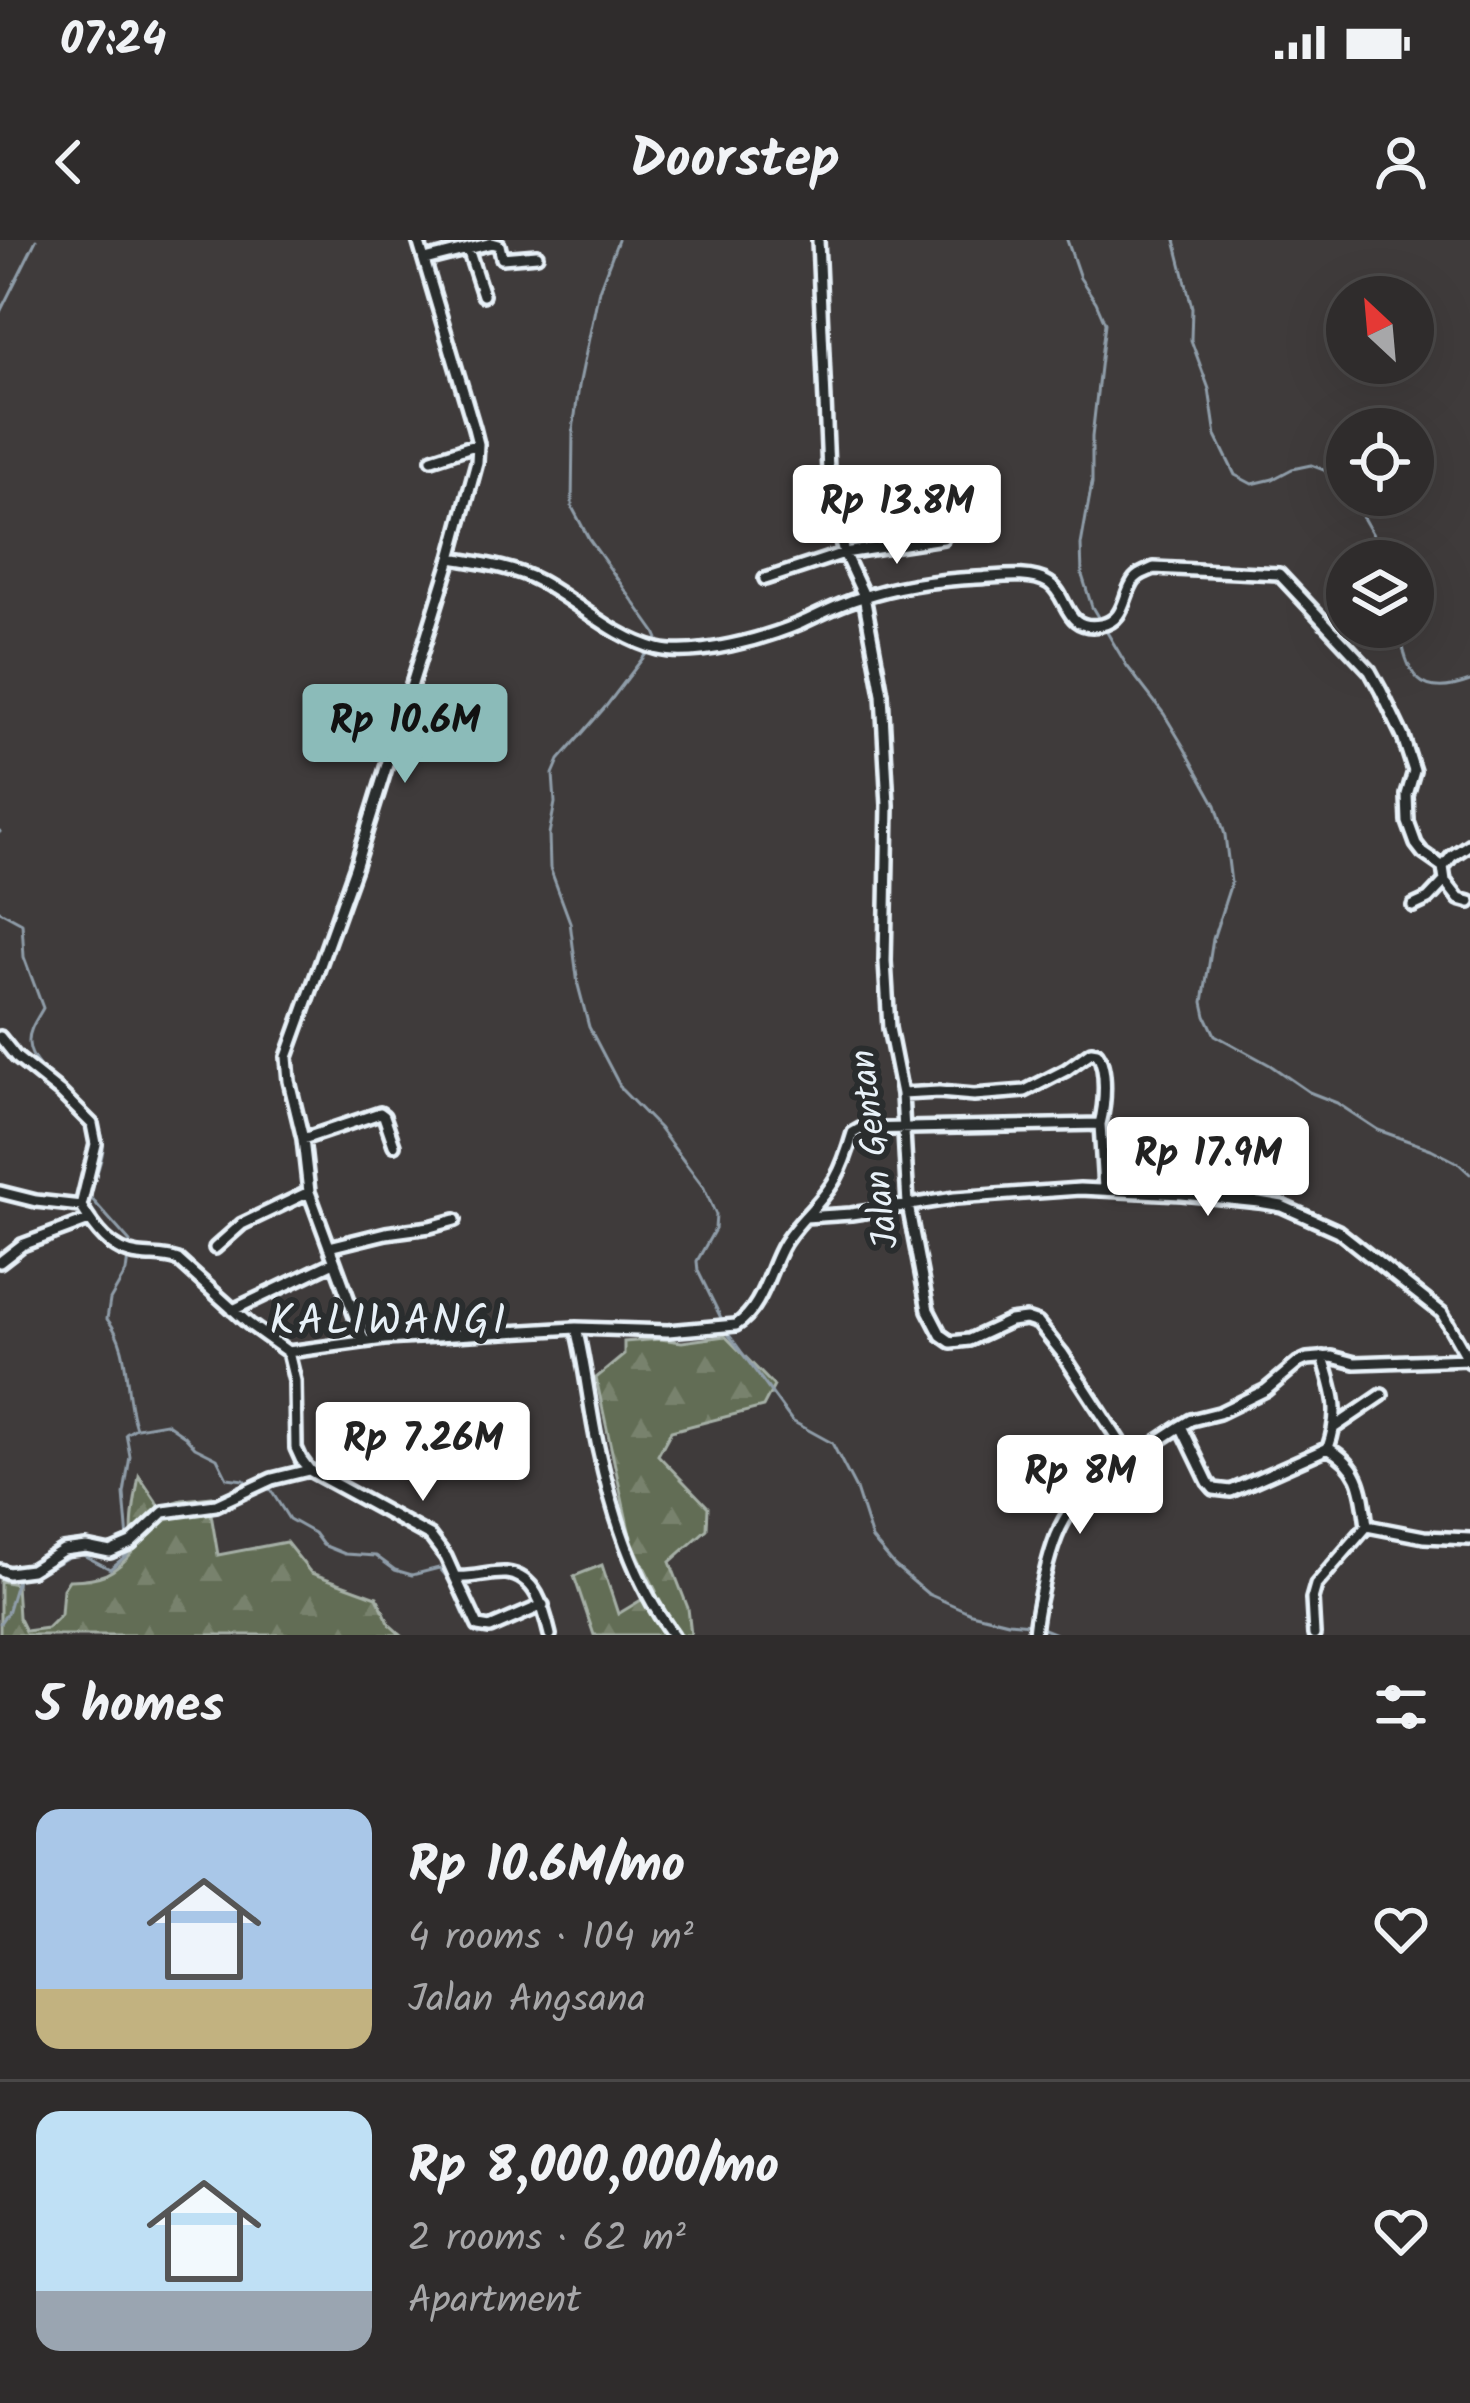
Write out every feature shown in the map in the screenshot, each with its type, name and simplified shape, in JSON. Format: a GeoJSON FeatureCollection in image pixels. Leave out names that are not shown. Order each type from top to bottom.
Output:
{"type":"FeatureCollection","features":[{"type":"Feature","properties":{"kind":"street"},"geometry":{"type":"LineString","coordinates":[[364,1342],[310,1192],[286,1058],[355,868],[477,462],[478,444],[418,240]]}},
{"type":"Feature","properties":{"kind":"street","name":"Jalan Gentan"},"geometry":{"type":"LineString","coordinates":[[818,240],[829,494],[844,553],[864,596],[882,694],[888,805],[885,961],[889,1028],[902,1094],[908,1205],[928,1310],[941,1335],[951,1342],[969,1340],[1010,1322],[1039,1323],[1131,1459]]}},
{"type":"Feature","properties":{"kind":"street"},"geometry":{"type":"LineString","coordinates":[[425,260],[497,243],[502,258],[537,255]]}},
{"type":"Feature","properties":{"kind":"street"},"geometry":{"type":"LineString","coordinates":[[468,249],[483,295]]}},
{"type":"Feature","properties":{"kind":"street"},"geometry":{"type":"LineString","coordinates":[[433,459],[478,444]]}},
{"type":"Feature","properties":{"kind":"street"},"geometry":{"type":"LineString","coordinates":[[765,579],[844,553],[943,538]]}},
{"type":"Feature","properties":{"kind":"street"},"geometry":{"type":"LineString","coordinates":[[451,558],[534,578],[652,647],[696,650],[764,635],[908,584],[1017,576],[1046,581],[1069,616],[1105,623],[1118,616],[1132,581],[1154,568],[1269,572],[1285,577],[1370,671],[1382,691],[1414,771],[1407,794],[1408,822],[1416,844],[1443,867],[1445,881],[1459,899],[1470,902]]}},
{"type":"Feature","properties":{"kind":"street"},"geometry":{"type":"LineString","coordinates":[[1443,867],[1470,844]]}},
{"type":"Feature","properties":{"kind":"street"},"geometry":{"type":"LineString","coordinates":[[1413,906],[1445,881]]}},
{"type":"Feature","properties":{"kind":"street"},"geometry":{"type":"LineString","coordinates":[[0,1037],[16,1058],[92,1124],[96,1144],[81,1206],[109,1243],[122,1252],[178,1260],[232,1310],[288,1352],[295,1381],[296,1448],[309,1470],[430,1536],[446,1557],[478,1626],[490,1628],[543,1605]]}},
{"type":"Feature","properties":{"kind":"street"},"geometry":{"type":"LineString","coordinates":[[902,1094],[1024,1091],[1090,1052],[1097,1053],[1103,1061],[1104,1188]]}},
{"type":"Feature","properties":{"kind":"street"},"geometry":{"type":"LineString","coordinates":[[303,1139],[380,1113],[394,1145]]}},
{"type":"Feature","properties":{"kind":"street"},"geometry":{"type":"LineString","coordinates":[[288,1352],[364,1342],[576,1328],[668,1331],[723,1327],[743,1321],[755,1304],[782,1245],[837,1179],[853,1133],[867,1128],[1100,1124]]}},
{"type":"Feature","properties":{"kind":"street"},"geometry":{"type":"LineString","coordinates":[[805,1217],[1018,1192],[1104,1188],[1259,1202],[1339,1231],[1442,1313],[1470,1360],[1354,1363],[1323,1357],[1298,1363],[1266,1390],[1181,1426],[1097,1483],[1065,1516],[1054,1540],[1034,1633]]}},
{"type":"Feature","properties":{"kind":"street"},"geometry":{"type":"LineString","coordinates":[[0,1192],[81,1206]]}},
{"type":"Feature","properties":{"kind":"street"},"geometry":{"type":"LineString","coordinates":[[215,1248],[242,1224],[310,1192]]}},
{"type":"Feature","properties":{"kind":"street"},"geometry":{"type":"LineString","coordinates":[[0,1262],[22,1245],[89,1220]]}},
{"type":"Feature","properties":{"kind":"street"},"geometry":{"type":"LineString","coordinates":[[329,1247],[454,1220]]}},
{"type":"Feature","properties":{"kind":"street"},"geometry":{"type":"LineString","coordinates":[[232,1310],[334,1262]]}},
{"type":"Feature","properties":{"kind":"street"},"geometry":{"type":"LineString","coordinates":[[576,1328],[598,1448],[624,1537],[648,1596],[673,1635]]}},
{"type":"Feature","properties":{"kind":"street"},"geometry":{"type":"LineString","coordinates":[[1181,1426],[1208,1482],[1220,1491],[1231,1491],[1328,1448],[1335,1427],[1334,1395],[1323,1357]]}},
{"type":"Feature","properties":{"kind":"street"},"geometry":{"type":"LineString","coordinates":[[1335,1427],[1382,1395]]}},
{"type":"Feature","properties":{"kind":"street"},"geometry":{"type":"LineString","coordinates":[[1314,1635],[1316,1586],[1367,1526],[1364,1497],[1351,1464],[1328,1448]]}},
{"type":"Feature","properties":{"kind":"street"},"geometry":{"type":"LineString","coordinates":[[0,1570],[31,1570],[64,1550],[86,1547],[110,1552],[126,1545],[164,1513],[216,1504],[309,1470]]}},
{"type":"Feature","properties":{"kind":"street"},"geometry":{"type":"LineString","coordinates":[[1367,1526],[1424,1537],[1470,1539]]}},
{"type":"Feature","properties":{"kind":"street"},"geometry":{"type":"LineString","coordinates":[[455,1577],[507,1574],[521,1578],[543,1605],[550,1635]]}},
{"type":"Feature","properties":{"kind":"green space"},"geometry":{"type":"Polygon","coordinates":[[[725,1336],[774,1386],[763,1407],[671,1431],[658,1455],[708,1507],[707,1529],[670,1562],[688,1608],[691,1635],[594,1635],[574,1576],[602,1565],[618,1614],[656,1591],[631,1540],[596,1378],[624,1355],[624,1342],[725,1336]]]}},
{"type":"Feature","properties":{"kind":"green space"},"geometry":{"type":"Polygon","coordinates":[[[139,1476],[160,1507],[213,1497],[218,1555],[286,1542],[311,1573],[377,1597],[390,1625],[401,1635],[0,1635],[0,1581],[16,1584],[18,1617],[25,1631],[47,1628],[61,1614],[63,1589],[69,1580],[106,1574],[134,1550],[132,1522],[139,1476]]]}},
{"type":"Feature","properties":{"kind":"waterway"},"geometry":{"type":"LineString","coordinates":[[0,312],[36,240]]}},
{"type":"Feature","properties":{"kind":"waterway"},"geometry":{"type":"LineString","coordinates":[[618,240],[599,290],[579,386],[572,507],[655,632],[655,643]]}},
{"type":"Feature","properties":{"kind":"waterway"},"geometry":{"type":"LineString","coordinates":[[1067,240],[1080,278],[1105,323],[1092,437],[1092,483],[1081,545],[1082,575],[1092,607],[1182,744],[1216,805],[1225,835],[1231,883],[1213,939],[1203,1002],[1206,1016],[1215,1035],[1309,1092],[1337,1103],[1378,1130],[1431,1149],[1470,1174]]}},
{"type":"Feature","properties":{"kind":"waterway"},"geometry":{"type":"LineString","coordinates":[[1175,240],[1192,307],[1191,340],[1209,389],[1216,436],[1235,475],[1252,484],[1311,465],[1326,472]]}},
{"type":"Feature","properties":{"kind":"waterway"},"geometry":{"type":"LineString","coordinates":[[1362,516],[1375,540]]}},
{"type":"Feature","properties":{"kind":"waterway"},"geometry":{"type":"LineString","coordinates":[[1404,648],[1411,670],[1427,685],[1470,681]]}},
{"type":"Feature","properties":{"kind":"waterway"},"geometry":{"type":"LineString","coordinates":[[649,650],[559,760],[553,774],[550,868],[570,922],[589,1027],[622,1090],[659,1128],[704,1188],[716,1215],[715,1229],[697,1261],[723,1322]]}},
{"type":"Feature","properties":{"kind":"waterway"},"geometry":{"type":"LineString","coordinates":[[0,911],[22,923],[24,957],[43,1008],[30,1034],[32,1055],[95,1120],[103,1149],[91,1198],[130,1242],[126,1272],[110,1300],[107,1319],[124,1357],[136,1428],[126,1434],[128,1540]]}},
{"type":"Feature","properties":{"kind":"waterway"},"geometry":{"type":"LineString","coordinates":[[726,1331],[792,1421],[832,1443],[856,1489],[872,1539],[894,1565],[928,1594],[971,1613],[1031,1624],[1058,1635]]}},
{"type":"Feature","properties":{"kind":"waterway"},"geometry":{"type":"LineString","coordinates":[[137,1428],[166,1423],[217,1458],[227,1478],[244,1480],[249,1486]]}},
{"type":"Feature","properties":{"kind":"waterway"},"geometry":{"type":"LineString","coordinates":[[261,1488],[270,1489],[289,1519],[314,1533],[323,1545],[345,1554],[376,1556],[412,1575],[439,1568],[479,1635]]}},
{"type":"Feature","properties":{"kind":"waterway"},"geometry":{"type":"LineString","coordinates":[[7,1577],[36,1575],[74,1554],[110,1569],[128,1549]]}},
{"type":"Feature","properties":{"kind":"waterway"},"geometry":{"type":"LineString","coordinates":[[0,1623],[17,1580]]}},
{"type":"Feature","properties":{"kind":"district","name":"KALIWANGI"},"geometry":{"type":"Point","coordinates":[389,1322]}}]}
